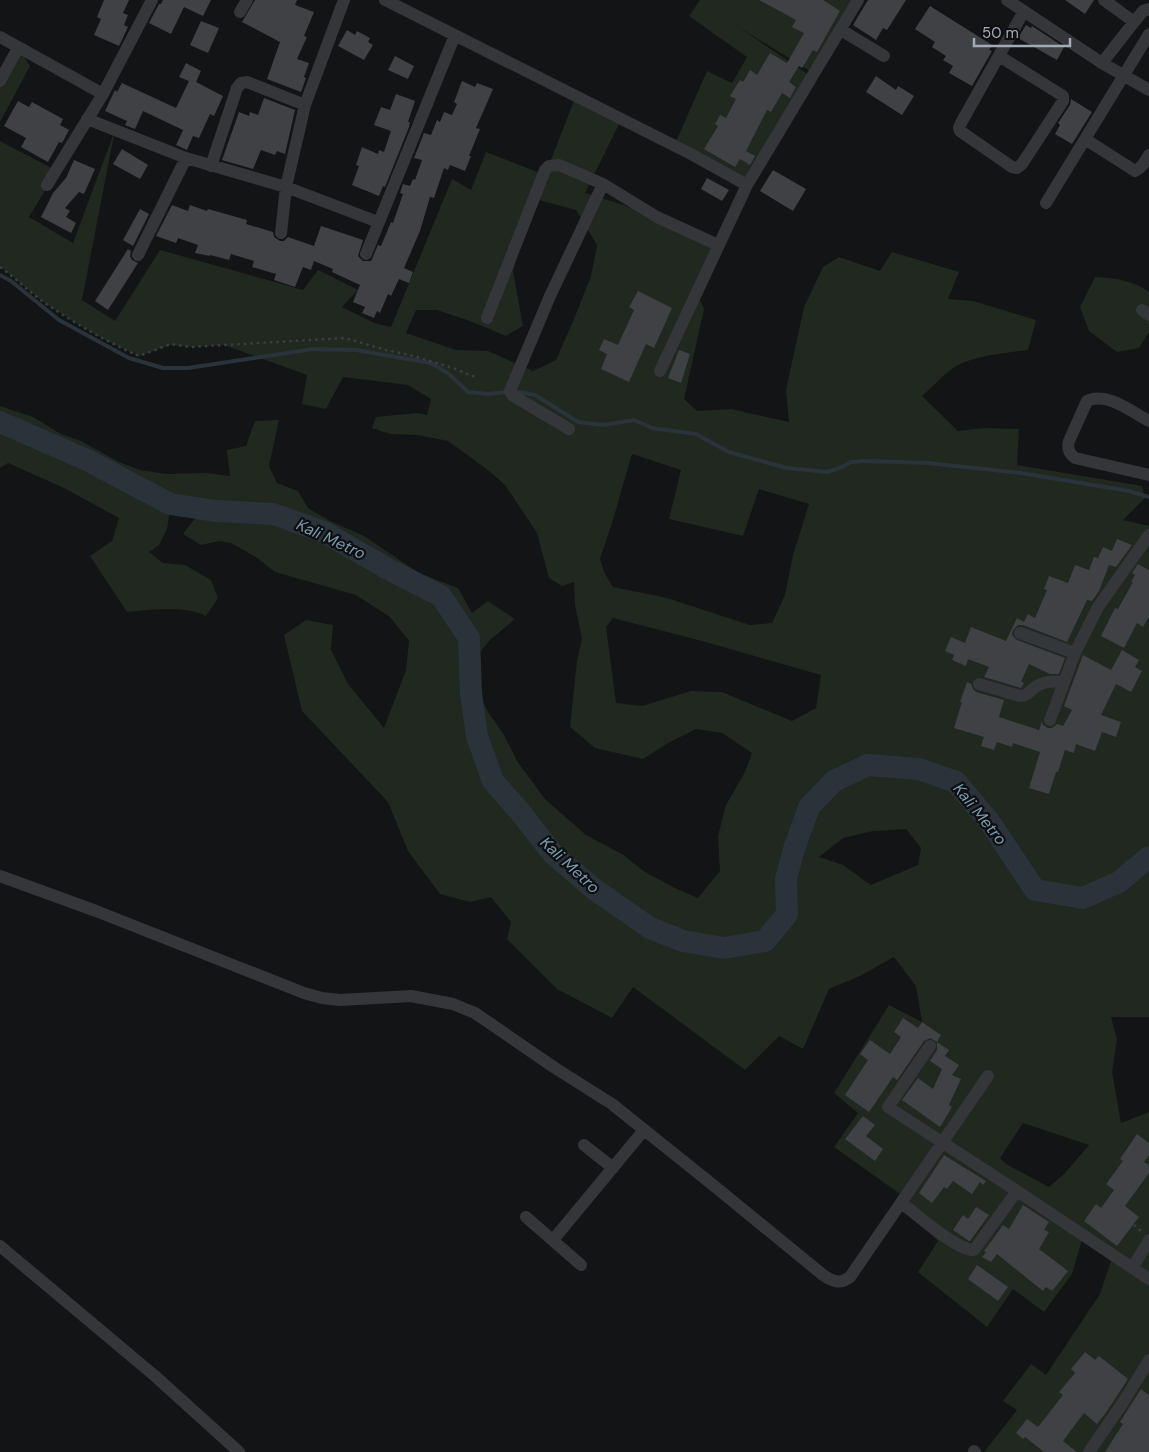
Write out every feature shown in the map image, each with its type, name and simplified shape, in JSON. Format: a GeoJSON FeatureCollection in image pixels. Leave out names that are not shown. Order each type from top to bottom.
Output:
{"type":"FeatureCollection","features":[{"type":"Feature","properties":{"kind":"street"},"geometry":{"type":"LineString","coordinates":[[47,185],[103,94],[152,0]]}},
{"type":"Feature","properties":{"kind":"street"},"geometry":{"type":"LineString","coordinates":[[240,12],[247,0]]}},
{"type":"Feature","properties":{"kind":"street"},"geometry":{"type":"LineString","coordinates":[[281,233],[286,186],[305,105],[344,0]]}},
{"type":"Feature","properties":{"kind":"street"},"geometry":{"type":"LineString","coordinates":[[385,0],[691,154],[746,185]]}},
{"type":"Feature","properties":{"kind":"street"},"geometry":{"type":"LineString","coordinates":[[660,372],[746,185],[858,0]]}},
{"type":"Feature","properties":{"kind":"street"},"geometry":{"type":"LineString","coordinates":[[1008,0],[1102,63],[1149,90]]}},
{"type":"Feature","properties":{"kind":"street"},"geometry":{"type":"LineString","coordinates":[[1104,0],[1134,22]]}},
{"type":"Feature","properties":{"kind":"street"},"geometry":{"type":"LineString","coordinates":[[1102,63],[1143,10],[1149,9]]}},
{"type":"Feature","properties":{"kind":"street"},"geometry":{"type":"LineString","coordinates":[[999,56],[1063,96],[1063,101],[1022,164],[1017,168],[1012,167],[960,131],[959,128],[999,56],[1024,11]]}},
{"type":"Feature","properties":{"kind":"street"},"geometry":{"type":"LineString","coordinates":[[841,30],[884,56]]}},
{"type":"Feature","properties":{"kind":"street"},"geometry":{"type":"LineString","coordinates":[[1046,203],[1149,34]]}},
{"type":"Feature","properties":{"kind":"street"},"geometry":{"type":"LineString","coordinates":[[366,254],[455,35]]}},
{"type":"Feature","properties":{"kind":"street"},"geometry":{"type":"LineString","coordinates":[[0,37],[103,94]]}},
{"type":"Feature","properties":{"kind":"street"},"geometry":{"type":"LineString","coordinates":[[0,81],[18,48]]}},
{"type":"Feature","properties":{"kind":"street"},"geometry":{"type":"LineString","coordinates":[[211,166],[237,88],[241,83],[246,82],[305,105]]}},
{"type":"Feature","properties":{"kind":"street"},"geometry":{"type":"LineString","coordinates":[[87,119],[186,158],[286,186],[378,222]]}},
{"type":"Feature","properties":{"kind":"street"},"geometry":{"type":"LineString","coordinates":[[1085,139],[1135,171],[1144,164],[1149,155]]}},
{"type":"Feature","properties":{"kind":"street"},"geometry":{"type":"LineString","coordinates":[[138,255],[186,158]]}},
{"type":"Feature","properties":{"kind":"street"},"geometry":{"type":"LineString","coordinates":[[487,318],[545,170],[549,166],[559,165],[603,184],[657,217],[718,244]]}},
{"type":"Feature","properties":{"kind":"street"},"geometry":{"type":"LineString","coordinates":[[568,429],[510,391],[550,296],[603,184]]}},
{"type":"Feature","properties":{"kind":"street"},"geometry":{"type":"LineString","coordinates":[[1149,421],[1111,401],[1093,398],[1086,401],[1067,448],[1075,458],[1149,475]]}},
{"type":"Feature","properties":{"kind":"street"},"geometry":{"type":"LineString","coordinates":[[1050,720],[1075,653],[1098,607],[1149,535]]}},
{"type":"Feature","properties":{"kind":"street"},"geometry":{"type":"LineString","coordinates":[[1020,633],[1075,653]]}},
{"type":"Feature","properties":{"kind":"street"},"geometry":{"type":"LineString","coordinates":[[979,684],[1025,696],[1040,684],[1051,681],[1063,682]]}},
{"type":"Feature","properties":{"kind":"street"},"geometry":{"type":"LineString","coordinates":[[0,876],[96,910],[304,993],[340,1000],[411,996],[453,1004],[475,1013],[555,1068],[612,1104],[823,1275],[833,1281],[842,1282],[850,1277],[988,1076]]}},
{"type":"Feature","properties":{"kind":"street"},"geometry":{"type":"LineString","coordinates":[[930,1046],[888,1107],[1149,1279]]}},
{"type":"Feature","properties":{"kind":"street"},"geometry":{"type":"LineString","coordinates":[[553,1240],[644,1130]]}},
{"type":"Feature","properties":{"kind":"street"},"geometry":{"type":"LineString","coordinates":[[584,1145],[613,1168]]}},
{"type":"Feature","properties":{"kind":"street"},"geometry":{"type":"LineString","coordinates":[[902,1203],[948,1238],[966,1249],[974,1250],[1018,1191]]}},
{"type":"Feature","properties":{"kind":"street"},"geometry":{"type":"LineString","coordinates":[[526,1217],[581,1265]]}},
{"type":"Feature","properties":{"kind":"street"},"geometry":{"type":"LineString","coordinates":[[1133,1268],[1149,1240]]}},
{"type":"Feature","properties":{"kind":"street"},"geometry":{"type":"LineString","coordinates":[[0,1246],[155,1376],[239,1452]]}},
{"type":"Feature","properties":{"kind":"street"},"geometry":{"type":"LineString","coordinates":[[1089,1452],[1149,1360]]}},
{"type":"Feature","properties":{"kind":"path"},"geometry":{"type":"LineString","coordinates":[[0,267],[47,304],[80,326],[139,356],[171,344],[190,347],[344,338],[453,368],[475,377]]}},
{"type":"Feature","properties":{"kind":"shaded area"},"geometry":{"type":"Polygon","coordinates":[[[700,0],[856,0],[818,76],[737,26],[815,79],[753,186],[674,146],[707,71],[732,83],[747,57],[689,16],[700,0]]]}},
{"type":"Feature","properties":{"kind":"shaded area"},"geometry":{"type":"Polygon","coordinates":[[[18,48],[30,66],[0,122],[0,71],[18,48]]]}},
{"type":"Feature","properties":{"kind":"shaded area"},"geometry":{"type":"Polygon","coordinates":[[[577,93],[623,116],[585,193],[624,205],[720,251],[697,293],[704,309],[684,399],[697,411],[731,409],[789,422],[786,390],[804,307],[823,267],[839,257],[880,271],[892,252],[959,272],[948,299],[973,301],[1036,320],[1028,350],[1001,353],[958,365],[922,396],[958,431],[984,428],[1019,429],[1017,465],[1142,486],[1145,498],[1123,520],[1149,526],[1149,1017],[1111,1017],[1117,1039],[1112,1072],[1121,1123],[1149,1112],[1149,1452],[984,1452],[1017,1410],[1003,1401],[1031,1364],[1046,1375],[1100,1294],[1113,1255],[1083,1236],[1072,1274],[1044,1312],[1013,1289],[987,1327],[918,1272],[938,1241],[922,1226],[900,1210],[907,1199],[834,1147],[858,1113],[834,1093],[889,1005],[922,1022],[916,986],[894,957],[860,976],[829,989],[803,1049],[779,1036],[745,1070],[633,987],[612,1018],[557,989],[507,939],[511,922],[491,897],[470,902],[440,894],[408,851],[388,802],[302,711],[284,635],[306,620],[333,625],[331,650],[348,684],[384,728],[406,670],[409,641],[390,617],[356,595],[275,572],[256,557],[231,543],[219,541],[201,545],[183,534],[202,509],[171,504],[167,529],[159,545],[149,552],[163,563],[185,565],[211,580],[218,598],[206,616],[177,609],[127,612],[90,556],[112,541],[119,518],[64,488],[8,463],[0,468],[0,406],[33,417],[61,434],[81,441],[119,462],[140,470],[166,474],[206,473],[230,476],[227,450],[246,446],[255,421],[279,420],[269,466],[277,483],[298,491],[308,508],[330,521],[364,536],[419,573],[458,588],[472,613],[488,601],[515,619],[490,640],[476,657],[472,681],[517,761],[545,799],[586,835],[622,854],[645,872],[698,898],[720,871],[718,836],[726,805],[745,772],[752,753],[722,733],[696,729],[643,759],[595,748],[570,727],[577,661],[582,639],[575,605],[574,582],[562,586],[549,578],[537,533],[505,485],[488,470],[448,441],[418,435],[390,434],[372,428],[376,417],[417,413],[427,415],[431,399],[408,385],[343,377],[326,409],[302,404],[307,375],[224,345],[190,347],[171,345],[139,356],[104,339],[59,312],[0,267],[0,141],[57,171],[29,217],[73,243],[115,130],[82,300],[115,321],[160,250],[303,290],[318,270],[358,290],[342,307],[374,323],[391,327],[452,179],[471,190],[486,152],[545,175],[577,93]],[[535,199],[513,271],[523,326],[506,336],[437,310],[416,310],[406,333],[456,350],[488,351],[533,371],[556,360],[591,276],[597,245],[576,210],[535,199]],[[632,454],[600,559],[605,574],[613,587],[667,598],[750,625],[772,623],[785,595],[793,555],[809,504],[759,489],[743,536],[669,519],[681,470],[632,454]],[[613,618],[606,627],[616,703],[642,706],[691,691],[722,692],[792,721],[816,708],[821,675],[613,618]],[[906,829],[873,831],[843,838],[819,857],[843,865],[871,885],[918,865],[921,848],[906,829]],[[1023,1123],[1000,1158],[1006,1164],[1049,1187],[1065,1173],[1089,1145],[1023,1123]]]}},
{"type":"Feature","properties":{"kind":"shaded area"},"geometry":{"type":"Polygon","coordinates":[[[1095,277],[1130,282],[1149,292],[1149,332],[1139,348],[1117,352],[1089,331],[1080,307],[1095,277]]]}},
{"type":"Feature","properties":{"kind":"building"},"geometry":{"type":"Polygon","coordinates":[[[104,0],[129,0],[123,13],[128,15],[124,25],[128,27],[119,46],[94,35],[101,19],[97,17],[104,0]]]}},
{"type":"Feature","properties":{"kind":"building"},"geometry":{"type":"Polygon","coordinates":[[[163,0],[211,0],[203,16],[184,7],[171,34],[149,23],[163,0]]]}},
{"type":"Feature","properties":{"kind":"building"},"geometry":{"type":"Polygon","coordinates":[[[255,0],[297,0],[295,5],[314,12],[304,36],[307,37],[297,59],[309,63],[301,92],[267,79],[280,42],[242,22],[255,0]]]}},
{"type":"Feature","properties":{"kind":"building"},"geometry":{"type":"Polygon","coordinates":[[[759,0],[823,0],[840,11],[817,52],[813,50],[802,68],[799,66],[789,82],[796,87],[790,98],[782,93],[771,112],[767,110],[746,151],[755,156],[750,165],[740,159],[735,167],[704,149],[718,126],[715,124],[720,115],[726,118],[736,99],[730,96],[740,80],[743,82],[750,70],[757,75],[770,53],[787,63],[804,33],[792,27],[796,20],[759,0]]]}},
{"type":"Feature","properties":{"kind":"building"},"geometry":{"type":"Polygon","coordinates":[[[868,0],[906,0],[887,30],[883,28],[876,40],[853,25],[868,0]]]}},
{"type":"Feature","properties":{"kind":"building"},"geometry":{"type":"Polygon","coordinates":[[[1065,0],[1094,0],[1085,14],[1065,0]]]}},
{"type":"Feature","properties":{"kind":"building"},"geometry":{"type":"Polygon","coordinates":[[[930,6],[992,45],[989,50],[992,51],[972,86],[949,73],[953,66],[943,60],[946,56],[932,47],[935,42],[915,29],[930,6]]]}},
{"type":"Feature","properties":{"kind":"building"},"geometry":{"type":"Polygon","coordinates":[[[201,21],[219,28],[208,53],[190,45],[201,21]]]}},
{"type":"Feature","properties":{"kind":"building"},"geometry":{"type":"Polygon","coordinates":[[[1026,25],[1031,28],[1032,26],[1064,47],[1057,60],[1018,38],[1026,25]]]}},
{"type":"Feature","properties":{"kind":"building"},"geometry":{"type":"Polygon","coordinates":[[[347,30],[355,35],[357,31],[370,38],[368,42],[373,45],[364,60],[338,46],[347,30]]]}},
{"type":"Feature","properties":{"kind":"building"},"geometry":{"type":"Polygon","coordinates":[[[395,56],[414,66],[408,79],[388,70],[395,56]]]}},
{"type":"Feature","properties":{"kind":"building"},"geometry":{"type":"Polygon","coordinates":[[[186,63],[201,71],[196,82],[223,96],[214,116],[210,114],[199,138],[193,136],[187,150],[176,145],[183,130],[143,111],[135,129],[125,125],[127,121],[105,111],[115,90],[117,92],[122,83],[176,108],[189,81],[179,77],[186,63]]]}},
{"type":"Feature","properties":{"kind":"building"},"geometry":{"type":"Polygon","coordinates":[[[876,76],[896,90],[898,86],[914,96],[902,115],[866,92],[876,76]]]}},
{"type":"Feature","properties":{"kind":"building"},"geometry":{"type":"Polygon","coordinates":[[[462,81],[475,87],[477,83],[493,89],[476,128],[480,129],[469,156],[471,156],[465,171],[450,165],[448,170],[444,168],[434,198],[430,197],[420,231],[404,268],[413,272],[409,283],[399,279],[391,296],[388,294],[380,313],[377,311],[374,318],[362,313],[365,307],[353,302],[360,285],[332,272],[333,269],[314,261],[311,270],[303,267],[295,287],[274,280],[276,274],[252,267],[254,261],[231,254],[229,260],[195,253],[198,245],[178,238],[176,243],[156,236],[172,205],[188,211],[190,205],[247,220],[246,224],[273,232],[274,237],[280,241],[284,241],[288,237],[314,246],[321,226],[363,240],[358,256],[363,261],[371,261],[378,245],[381,246],[391,222],[393,223],[403,194],[400,193],[403,184],[410,186],[413,179],[415,180],[422,160],[414,158],[424,133],[431,135],[437,120],[440,122],[444,112],[452,115],[457,104],[454,102],[462,81]]]}},
{"type":"Feature","properties":{"kind":"building"},"geometry":{"type":"Polygon","coordinates":[[[396,94],[415,101],[408,122],[410,122],[409,127],[385,187],[383,186],[379,196],[352,185],[359,166],[356,165],[362,147],[378,154],[379,150],[384,152],[391,131],[374,125],[381,107],[390,110],[396,94]]]}},
{"type":"Feature","properties":{"kind":"building"},"geometry":{"type":"Polygon","coordinates":[[[264,98],[295,110],[285,154],[277,151],[275,155],[261,150],[253,169],[222,160],[239,112],[249,116],[250,112],[258,115],[264,98]]]}},
{"type":"Feature","properties":{"kind":"building"},"geometry":{"type":"Polygon","coordinates":[[[1071,99],[1092,112],[1072,144],[1055,134],[1060,125],[1058,123],[1070,105],[1071,99]]]}},
{"type":"Feature","properties":{"kind":"building"},"geometry":{"type":"Polygon","coordinates":[[[18,101],[29,107],[32,102],[63,119],[60,125],[69,130],[62,143],[59,142],[48,162],[21,147],[26,138],[4,126],[18,101]]]}},
{"type":"Feature","properties":{"kind":"building"},"geometry":{"type":"Polygon","coordinates":[[[122,149],[148,165],[140,179],[113,164],[122,149]]]}},
{"type":"Feature","properties":{"kind":"building"},"geometry":{"type":"Polygon","coordinates":[[[74,160],[95,169],[84,194],[79,192],[65,208],[70,211],[66,217],[76,223],[71,233],[41,217],[53,193],[66,178],[74,160]]]}},
{"type":"Feature","properties":{"kind":"building"},"geometry":{"type":"Polygon","coordinates":[[[773,170],[806,189],[793,211],[760,191],[773,170]]]}},
{"type":"Feature","properties":{"kind":"building"},"geometry":{"type":"Polygon","coordinates":[[[707,178],[729,190],[722,201],[701,189],[707,178]]]}},
{"type":"Feature","properties":{"kind":"building"},"geometry":{"type":"Polygon","coordinates":[[[140,209],[149,214],[133,246],[123,240],[140,209]]]}},
{"type":"Feature","properties":{"kind":"building"},"geometry":{"type":"Polygon","coordinates":[[[128,249],[131,251],[130,256],[132,260],[138,263],[108,310],[95,301],[128,249]]]}},
{"type":"Feature","properties":{"kind":"building"},"geometry":{"type":"Polygon","coordinates":[[[638,291],[672,308],[654,348],[646,344],[629,382],[601,369],[607,354],[599,350],[604,339],[618,345],[634,310],[629,307],[638,291]]]}},
{"type":"Feature","properties":{"kind":"building"},"geometry":{"type":"Polygon","coordinates":[[[679,350],[690,354],[681,383],[668,378],[679,350]]]}},
{"type":"Feature","properties":{"kind":"building"},"geometry":{"type":"Polygon","coordinates":[[[1117,539],[1132,545],[1116,567],[1109,565],[1099,591],[1092,601],[1087,600],[1067,642],[1023,625],[1018,625],[1013,630],[1012,635],[1017,640],[1065,658],[1059,674],[1050,674],[1029,664],[1021,682],[1024,683],[1021,688],[984,677],[989,667],[968,659],[966,666],[952,660],[954,655],[945,651],[951,637],[965,643],[971,627],[1006,641],[1017,618],[1024,622],[1028,614],[1035,618],[1047,590],[1044,589],[1049,576],[1068,583],[1075,565],[1089,570],[1094,557],[1098,558],[1103,547],[1112,551],[1117,539]]]}},
{"type":"Feature","properties":{"kind":"building"},"geometry":{"type":"Polygon","coordinates":[[[1138,564],[1149,570],[1149,617],[1143,627],[1137,623],[1124,648],[1101,636],[1115,608],[1118,609],[1133,582],[1131,582],[1135,575],[1132,573],[1138,564]]]}},
{"type":"Feature","properties":{"kind":"building"},"geometry":{"type":"Polygon","coordinates":[[[1122,650],[1139,660],[1135,667],[1142,671],[1131,692],[1116,684],[1101,715],[1121,722],[1116,737],[1102,732],[1095,751],[1076,744],[1074,753],[1065,750],[1049,794],[1029,788],[1040,752],[1013,743],[1012,747],[997,742],[994,750],[981,746],[984,737],[954,728],[967,682],[971,684],[976,692],[1004,700],[999,717],[1039,730],[1042,721],[1043,725],[1048,728],[1052,728],[1057,724],[1063,726],[1072,710],[1064,706],[1083,655],[1111,670],[1122,650]]]}},
{"type":"Feature","properties":{"kind":"building"},"geometry":{"type":"Polygon","coordinates":[[[903,1018],[918,1028],[922,1022],[941,1035],[937,1042],[930,1038],[924,1041],[897,1080],[893,1077],[869,1112],[845,1095],[868,1060],[860,1054],[870,1040],[890,1054],[901,1037],[894,1032],[903,1018]]]}},
{"type":"Feature","properties":{"kind":"building"},"geometry":{"type":"Polygon","coordinates":[[[937,1042],[949,1050],[945,1056],[959,1065],[952,1075],[961,1079],[949,1105],[952,1107],[940,1127],[902,1100],[918,1078],[933,1089],[942,1069],[930,1061],[937,1050],[937,1042]]]}},
{"type":"Feature","properties":{"kind":"building"},"geometry":{"type":"Polygon","coordinates":[[[863,1116],[875,1125],[866,1136],[883,1149],[875,1161],[845,1139],[863,1116]]]}},
{"type":"Feature","properties":{"kind":"building"},"geometry":{"type":"Polygon","coordinates":[[[1137,1134],[1149,1143],[1149,1155],[1144,1162],[1149,1165],[1149,1173],[1125,1206],[1139,1217],[1117,1246],[1084,1221],[1096,1204],[1101,1208],[1114,1190],[1106,1184],[1123,1161],[1120,1159],[1137,1134]]]}},
{"type":"Feature","properties":{"kind":"building"},"geometry":{"type":"Polygon","coordinates":[[[944,1155],[986,1181],[983,1185],[980,1182],[972,1194],[953,1181],[947,1189],[944,1187],[932,1203],[919,1193],[944,1155]]]}},
{"type":"Feature","properties":{"kind":"building"},"geometry":{"type":"Polygon","coordinates":[[[1023,1205],[1049,1222],[1044,1230],[1049,1232],[1039,1249],[1068,1271],[1052,1291],[1046,1287],[1043,1291],[997,1254],[991,1262],[982,1257],[986,1252],[984,1251],[1003,1225],[1009,1229],[1023,1205]]]}},
{"type":"Feature","properties":{"kind":"building"},"geometry":{"type":"Polygon","coordinates":[[[976,1207],[989,1215],[969,1241],[953,1230],[963,1215],[968,1219],[976,1207]]]}},
{"type":"Feature","properties":{"kind":"building"},"geometry":{"type":"Polygon","coordinates":[[[977,1265],[1008,1287],[998,1301],[968,1279],[977,1265]]]}},
{"type":"Feature","properties":{"kind":"building"},"geometry":{"type":"Polygon","coordinates":[[[1085,1352],[1095,1360],[1099,1356],[1128,1379],[1097,1424],[1084,1413],[1063,1441],[1077,1452],[1044,1452],[1025,1437],[1023,1439],[1016,1433],[1027,1419],[1038,1427],[1063,1395],[1059,1392],[1075,1373],[1071,1369],[1085,1352]]]}},
{"type":"Feature","properties":{"kind":"building"},"geometry":{"type":"Polygon","coordinates":[[[1141,1389],[1149,1395],[1149,1452],[1105,1452],[1123,1424],[1120,1422],[1141,1389]]]}},
{"type":"Feature","properties":{"kind":"waterway"},"geometry":{"type":"LineString","coordinates":[[0,275],[11,281],[59,320],[129,358],[163,368],[188,368],[313,349],[356,350],[431,363],[449,374],[468,392],[488,394],[507,392]]}},
{"type":"Feature","properties":{"kind":"waterway"},"geometry":{"type":"LineString","coordinates":[[518,392],[535,395],[578,422],[603,425],[634,420],[652,428],[696,434],[729,452],[787,468],[827,472],[851,462],[928,463],[1021,473],[1129,491],[1149,497]]}},
{"type":"Feature","properties":{"kind":"waterway","name":"Kali Metro"},"geometry":{"type":"LineString","coordinates":[[0,422],[87,460],[170,504],[216,511],[273,514],[324,532],[388,569],[441,596],[469,638],[471,693],[477,736],[493,781],[553,854],[594,889],[650,928],[683,941],[724,948],[765,941],[787,914],[786,879],[794,849],[809,807],[834,781],[868,765],[919,769],[956,782],[989,821],[1035,890],[1083,898],[1119,882],[1149,857]]}}]}
